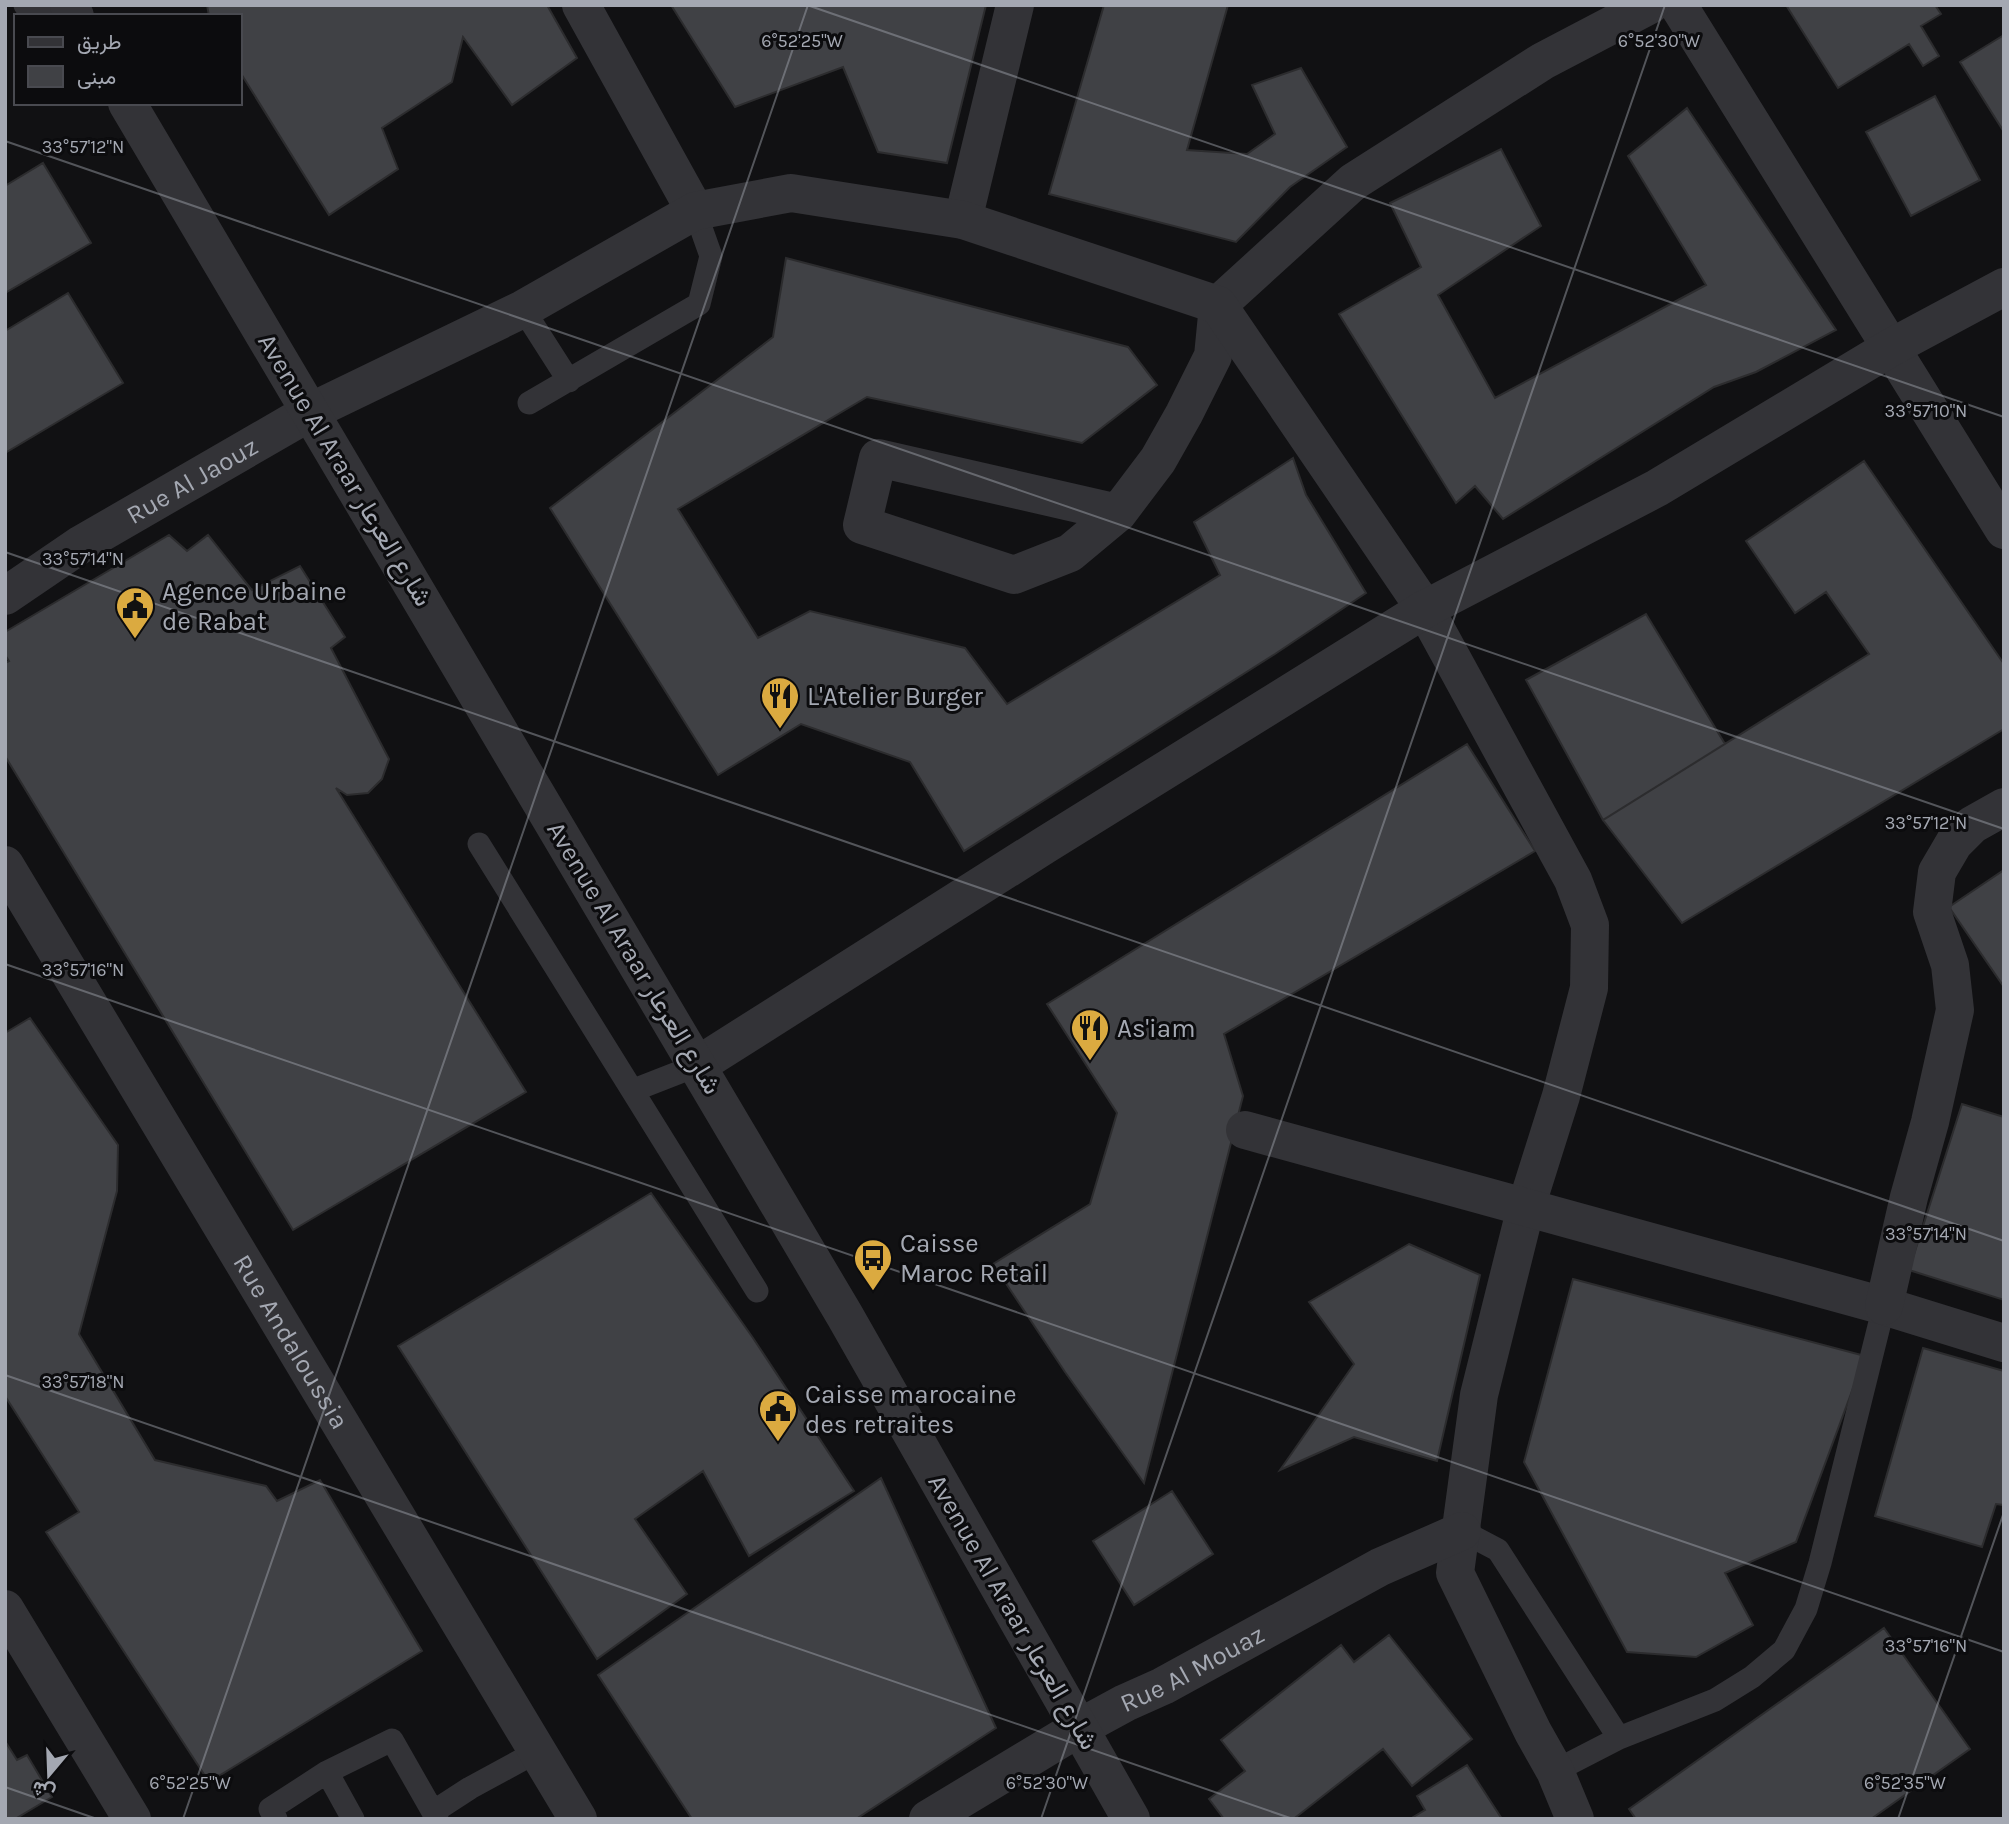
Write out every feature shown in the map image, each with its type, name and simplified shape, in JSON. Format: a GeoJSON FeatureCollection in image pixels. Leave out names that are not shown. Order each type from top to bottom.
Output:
{"type":"FeatureCollection","features":[{"type":"Feature","properties":{"kind":"street"},"geometry":{"type":"LineString","coordinates":[[581,5],[695,211]]}},
{"type":"Feature","properties":{"kind":"street"},"geometry":{"type":"LineString","coordinates":[[963,220],[1015,5]]}},
{"type":"Feature","properties":{"kind":"street"},"geometry":{"type":"LineString","coordinates":[[1118,513],[878,458],[862,525],[1014,575],[1070,553],[1118,513],[1158,460],[1213,356],[1218,305],[1353,182],[1543,61],[1650,5]]}},
{"type":"Feature","properties":{"kind":"street"},"geometry":{"type":"LineString","coordinates":[[1678,5],[2004,530]]}},
{"type":"Feature","properties":{"kind":"street","name":"Avenue Al Araar شارع العرعار"},"geometry":{"type":"LineString","coordinates":[[128,105],[845,1316],[1131,1819]]}},
{"type":"Feature","properties":{"kind":"street","name":"Rue Al Jaouz"},"geometry":{"type":"LineString","coordinates":[[5,596],[80,545],[310,412],[523,309],[695,211],[791,193],[963,220],[1218,305]]}},
{"type":"Feature","properties":{"kind":"street"},"geometry":{"type":"LineString","coordinates":[[698,1065],[1425,609],[1657,488],[1891,348],[2004,287]]}},
{"type":"Feature","properties":{"kind":"street"},"geometry":{"type":"LineString","coordinates":[[1218,305],[1425,609],[1573,880],[1590,925],[1589,988],[1561,1096],[1526,1207],[1479,1395],[1455,1573],[1555,1772],[1575,1819]]}},
{"type":"Feature","properties":{"kind":"street"},"geometry":{"type":"LineString","coordinates":[[1884,1306],[1955,1010],[1950,965],[1931,912],[1937,872],[1954,843],[1972,825],[2004,807]]}},
{"type":"Feature","properties":{"kind":"street","name":"Rue Andaloussia"},"geometry":{"type":"LineString","coordinates":[[5,864],[578,1819]]}},
{"type":"Feature","properties":{"kind":"street"},"geometry":{"type":"LineString","coordinates":[[1245,1130],[1884,1306],[2004,1343]]}},
{"type":"Feature","properties":{"kind":"street","name":"Rue Al Mouaz"},"geometry":{"type":"LineString","coordinates":[[928,1819],[1125,1703],[1163,1686],[1380,1567],[1462,1531]]}},
{"type":"Feature","properties":{"kind":"street"},"geometry":{"type":"LineString","coordinates":[[5,1609],[132,1819]]}},
{"type":"Feature","properties":{"kind":"lane"},"geometry":{"type":"LineString","coordinates":[[25,5],[55,14]]}},
{"type":"Feature","properties":{"kind":"lane"},"geometry":{"type":"LineString","coordinates":[[529,403],[699,304],[711,256],[695,211]]}},
{"type":"Feature","properties":{"kind":"lane"},"geometry":{"type":"LineString","coordinates":[[523,309],[569,381]]}},
{"type":"Feature","properties":{"kind":"lane"},"geometry":{"type":"LineString","coordinates":[[479,844],[757,1291]]}},
{"type":"Feature","properties":{"kind":"lane"},"geometry":{"type":"LineString","coordinates":[[634,1090],[698,1065]]}},
{"type":"Feature","properties":{"kind":"lane"},"geometry":{"type":"LineString","coordinates":[[1555,1772],[1619,1738],[1715,1700],[1752,1677],[1784,1650],[1806,1609],[1820,1563],[1884,1306]]}},
{"type":"Feature","properties":{"kind":"lane"},"geometry":{"type":"LineString","coordinates":[[1462,1531],[1498,1550],[1619,1738]]}},
{"type":"Feature","properties":{"kind":"lane"},"geometry":{"type":"LineString","coordinates":[[276,1819],[270,1809],[327,1772],[392,1740],[435,1816],[470,1788],[538,1751]]}},
{"type":"Feature","properties":{"kind":"lane"},"geometry":{"type":"LineString","coordinates":[[327,1772],[353,1819]]}},
{"type":"Feature","properties":{"kind":"building"},"geometry":{"type":"Polygon","coordinates":[[[207,5],[547,5],[577,58],[512,105],[463,37],[452,82],[382,128],[398,169],[329,215],[242,75],[242,14],[209,14],[207,5]]]}},
{"type":"Feature","properties":{"kind":"building"},"geometry":{"type":"Polygon","coordinates":[[[671,5],[986,5],[947,163],[878,152],[843,67],[735,107],[671,5]]]}},
{"type":"Feature","properties":{"kind":"building"},"geometry":{"type":"Polygon","coordinates":[[[1104,5],[1228,5],[1187,150],[1247,154],[1275,134],[1252,85],[1301,68],[1347,147],[1290,187],[1236,242],[1049,194],[1104,5]]]}},
{"type":"Feature","properties":{"kind":"building"},"geometry":{"type":"Polygon","coordinates":[[[1786,5],[1935,5],[1941,14],[1921,26],[1939,56],[1923,66],[1909,44],[1838,88],[1786,5]]]}},
{"type":"Feature","properties":{"kind":"building"},"geometry":{"type":"Polygon","coordinates":[[[2004,35],[2004,132],[1960,62],[2004,35]]]}},
{"type":"Feature","properties":{"kind":"building"},"geometry":{"type":"Polygon","coordinates":[[[1935,96],[1980,180],[1911,216],[1866,132],[1935,96]]]}},
{"type":"Feature","properties":{"kind":"building"},"geometry":{"type":"Polygon","coordinates":[[[1687,108],[1836,330],[1756,372],[1714,387],[1503,519],[1475,486],[1456,503],[1339,314],[1421,267],[1390,203],[1501,149],[1541,226],[1438,295],[1495,398],[1706,285],[1628,156],[1687,108]]]}},
{"type":"Feature","properties":{"kind":"building"},"geometry":{"type":"Polygon","coordinates":[[[43,163],[91,243],[5,293],[5,186],[43,163]]]}},
{"type":"Feature","properties":{"kind":"building"},"geometry":{"type":"Polygon","coordinates":[[[786,258],[1128,347],[1157,385],[1082,443],[867,397],[678,509],[758,638],[810,611],[965,648],[1007,704],[1220,575],[1194,522],[1293,458],[1306,495],[1366,593],[1275,654],[964,851],[910,762],[801,724],[718,775],[550,508],[773,337],[786,258]]]}},
{"type":"Feature","properties":{"kind":"building"},"geometry":{"type":"Polygon","coordinates":[[[68,293],[123,383],[5,453],[5,331],[68,293]]]}},
{"type":"Feature","properties":{"kind":"building"},"geometry":{"type":"Polygon","coordinates":[[[1864,461],[2004,664],[2004,729],[1682,923],[1603,820],[1869,654],[1826,592],[1795,613],[1746,541],[1864,461]]]}},
{"type":"Feature","properties":{"kind":"building"},"geometry":{"type":"Polygon","coordinates":[[[169,535],[187,551],[208,535],[252,590],[300,566],[345,637],[331,648],[389,759],[382,779],[368,793],[347,795],[336,788],[526,1092],[293,1230],[5,756],[5,663],[9,661],[5,655],[5,632],[169,535]]]}},
{"type":"Feature","properties":{"kind":"building"},"geometry":{"type":"Polygon","coordinates":[[[1646,614],[1725,744],[1603,820],[1526,680],[1646,614]]]}},
{"type":"Feature","properties":{"kind":"building"},"geometry":{"type":"Polygon","coordinates":[[[1467,744],[1535,851],[1224,1034],[1243,1096],[1144,1483],[993,1264],[1090,1204],[1117,1113],[1047,1004],[1467,744]]]}},
{"type":"Feature","properties":{"kind":"building"},"geometry":{"type":"Polygon","coordinates":[[[2004,870],[2004,987],[1949,907],[2004,870]]]}},
{"type":"Feature","properties":{"kind":"building"},"geometry":{"type":"Polygon","coordinates":[[[30,1018],[118,1145],[117,1191],[79,1334],[155,1460],[266,1486],[277,1501],[320,1480],[422,1651],[209,1782],[46,1532],[79,1512],[5,1396],[5,1033],[30,1018]]]}},
{"type":"Feature","properties":{"kind":"building"},"geometry":{"type":"Polygon","coordinates":[[[1962,1104],[2004,1117],[2004,1300],[1909,1270],[1962,1104]]]}},
{"type":"Feature","properties":{"kind":"building"},"geometry":{"type":"Polygon","coordinates":[[[651,1193],[753,1338],[854,1491],[749,1556],[703,1471],[635,1519],[687,1594],[597,1659],[398,1346],[651,1193]]]}},
{"type":"Feature","properties":{"kind":"building"},"geometry":{"type":"Polygon","coordinates":[[[1409,1244],[1480,1275],[1437,1461],[1354,1437],[1280,1470],[1354,1364],[1309,1302],[1409,1244]]]}},
{"type":"Feature","properties":{"kind":"building"},"geometry":{"type":"Polygon","coordinates":[[[1573,1279],[1865,1356],[1796,1542],[1725,1573],[1753,1625],[1696,1657],[1627,1652],[1524,1462],[1573,1279]]]}},
{"type":"Feature","properties":{"kind":"building"},"geometry":{"type":"Polygon","coordinates":[[[1923,1348],[2004,1371],[2004,1505],[1996,1504],[1982,1547],[1875,1516],[1923,1348]]]}},
{"type":"Feature","properties":{"kind":"building"},"geometry":{"type":"Polygon","coordinates":[[[881,1478],[996,1728],[856,1819],[692,1819],[598,1675],[881,1478]]]}},
{"type":"Feature","properties":{"kind":"building"},"geometry":{"type":"Polygon","coordinates":[[[1172,1491],[1213,1554],[1134,1605],[1093,1541],[1172,1491]]]}},
{"type":"Feature","properties":{"kind":"building"},"geometry":{"type":"Polygon","coordinates":[[[1884,1628],[1970,1749],[1871,1819],[1636,1819],[1629,1809],[1884,1628]]]}},
{"type":"Feature","properties":{"kind":"building"},"geometry":{"type":"Polygon","coordinates":[[[1389,1635],[1472,1739],[1412,1786],[1383,1749],[1296,1817],[1298,1819],[1224,1819],[1209,1799],[1245,1771],[1221,1740],[1341,1645],[1354,1662],[1389,1635]]]}},
{"type":"Feature","properties":{"kind":"building"},"geometry":{"type":"Polygon","coordinates":[[[5,1741],[17,1760],[27,1755],[52,1797],[15,1819],[5,1819],[5,1741]]]}},
{"type":"Feature","properties":{"kind":"building"},"geometry":{"type":"Polygon","coordinates":[[[1467,1765],[1502,1819],[1410,1819],[1425,1810],[1417,1796],[1467,1765]]]}},
{"type":"Feature","properties":{"kind":"place","name":"Agence Urbaine de Rabat"},"geometry":{"type":"Point","coordinates":[135,640]}},
{"type":"Feature","properties":{"kind":"place","name":"L'Atelier Burger"},"geometry":{"type":"Point","coordinates":[780,730]}},
{"type":"Feature","properties":{"kind":"place","name":"As'iam"},"geometry":{"type":"Point","coordinates":[1090,1062]}},
{"type":"Feature","properties":{"kind":"place","name":"Caisse Maroc Retail"},"geometry":{"type":"Point","coordinates":[873,1292]}},
{"type":"Feature","properties":{"kind":"place","name":"Caisse marocaine des retraites"},"geometry":{"type":"Point","coordinates":[778,1443]}}]}
